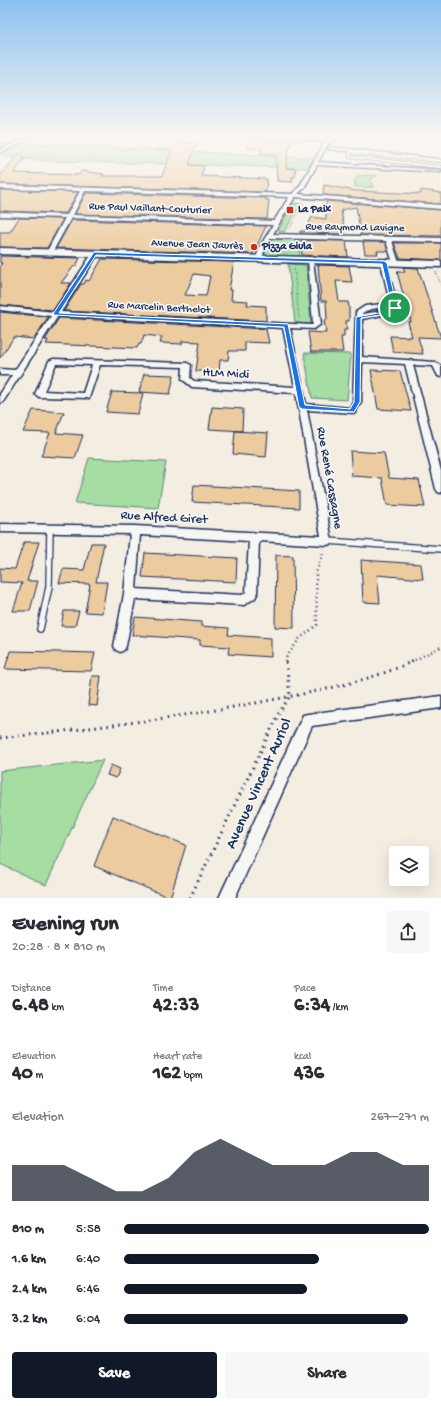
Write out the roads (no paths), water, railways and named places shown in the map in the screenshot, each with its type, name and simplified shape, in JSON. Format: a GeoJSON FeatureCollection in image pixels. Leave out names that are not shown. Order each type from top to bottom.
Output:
{"type":"FeatureCollection","features":[{"type":"Feature","properties":{"kind":"street"},"geometry":{"type":"LineString","coordinates":[[259,259],[262,248],[290,199],[301,188],[307,179]]}},
{"type":"Feature","properties":{"kind":"street"},"geometry":{"type":"LineString","coordinates":[[0,187],[308,196],[441,207]]}},
{"type":"Feature","properties":{"kind":"street"},"geometry":{"type":"LineString","coordinates":[[49,253],[84,190]]}},
{"type":"Feature","properties":{"kind":"street","name":"Rue Paul Vaillant-Couturier"},"geometry":{"type":"LineString","coordinates":[[0,214],[276,223]]}},
{"type":"Feature","properties":{"kind":"street","name":"Rue Raymond Lavigne"},"geometry":{"type":"LineString","coordinates":[[269,236],[441,240]]}},
{"type":"Feature","properties":{"kind":"street"},"geometry":{"type":"LineString","coordinates":[[388,239],[396,263]]}},
{"type":"Feature","properties":{"kind":"street","name":"Avenue Jean Jaurès"},"geometry":{"type":"LineString","coordinates":[[0,251],[437,264]]}},
{"type":"Feature","properties":{"kind":"street"},"geometry":{"type":"LineString","coordinates":[[0,400],[94,254]]}},
{"type":"Feature","properties":{"kind":"street","name":"Rue Marcelin Berthelot"},"geometry":{"type":"LineString","coordinates":[[0,308],[55,314],[286,326],[316,326],[311,261]]}},
{"type":"Feature","properties":{"kind":"street"},"geometry":{"type":"LineString","coordinates":[[302,407],[352,411],[357,402],[359,312],[365,307],[386,307],[394,304],[384,263]]}},
{"type":"Feature","properties":{"kind":"street","name":"Rue René Cassagne"},"geometry":{"type":"LineString","coordinates":[[286,326],[296,372],[298,390],[327,541]]}},
{"type":"Feature","properties":{"kind":"street"},"geometry":{"type":"LineString","coordinates":[[358,359],[434,364],[438,367],[441,374]]}},
{"type":"Feature","properties":{"kind":"street","name":"HLM Midi"},"geometry":{"type":"LineString","coordinates":[[97,362],[86,396],[39,394],[53,361],[97,362],[187,366],[186,379],[192,384],[298,390]]}},
{"type":"Feature","properties":{"kind":"street"},"geometry":{"type":"LineString","coordinates":[[408,362],[441,489]]}},
{"type":"Feature","properties":{"kind":"street"},"geometry":{"type":"LineString","coordinates":[[0,372],[17,374]]}},
{"type":"Feature","properties":{"kind":"street","name":"Rue Alfred Giret"},"geometry":{"type":"LineString","coordinates":[[0,528],[134,530],[327,541]]}},
{"type":"Feature","properties":{"kind":"street"},"geometry":{"type":"LineString","coordinates":[[120,646],[130,594],[134,530]]}},
{"type":"Feature","properties":{"kind":"street"},"geometry":{"type":"LineString","coordinates":[[130,594],[244,600],[251,594],[254,537]]}},
{"type":"Feature","properties":{"kind":"street","name":"Avenue Vincent Auriol"},"geometry":{"type":"LineString","coordinates":[[227,898],[308,720],[441,702]]}},
{"type":"Feature","properties":{"kind":"lane"},"geometry":{"type":"LineString","coordinates":[[40,630],[49,587],[50,528]]}},
{"type":"Feature","properties":{"kind":"lane"},"geometry":{"type":"LineString","coordinates":[[327,541],[441,549]]}},
{"type":"Feature","properties":{"kind":"place","name":"La Paix"},"geometry":{"type":"Point","coordinates":[290,210]}},
{"type":"Feature","properties":{"kind":"place","name":"Pizza Giula"},"geometry":{"type":"Point","coordinates":[254,247]}}]}
